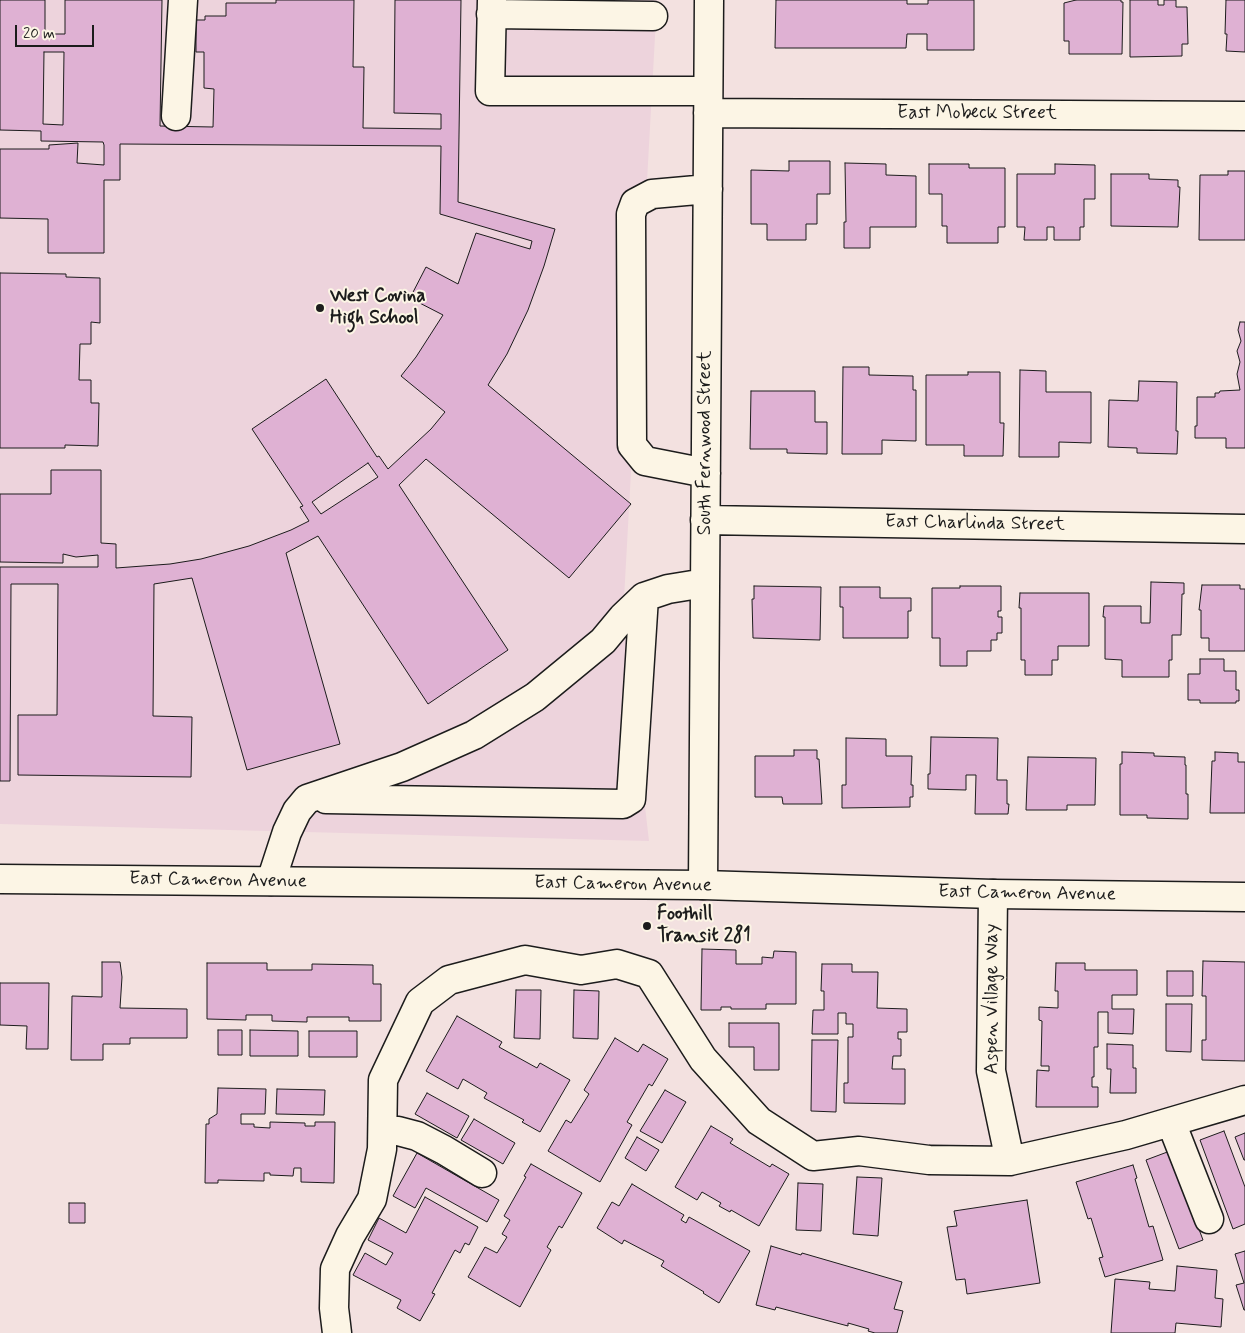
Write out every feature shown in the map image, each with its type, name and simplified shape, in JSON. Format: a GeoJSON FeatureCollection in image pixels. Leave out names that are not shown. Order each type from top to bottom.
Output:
{"type":"FeatureCollection","features":[{"type":"Feature","properties":{"kind":"street"},"geometry":{"type":"LineString","coordinates":[[176,116],[183,0]]}},
{"type":"Feature","properties":{"kind":"street","name":"South Fernwood Street"},"geometry":{"type":"LineString","coordinates":[[703,885],[709,0]]}},
{"type":"Feature","properties":{"kind":"street"},"geometry":{"type":"LineString","coordinates":[[491,7],[653,16]]}},
{"type":"Feature","properties":{"kind":"street","name":"East Mobeck Street"},"geometry":{"type":"LineString","coordinates":[[491,7],[490,90],[708,102],[1245,116]]}},
{"type":"Feature","properties":{"kind":"street"},"geometry":{"type":"LineString","coordinates":[[706,473],[645,461],[632,445],[631,214],[635,203],[652,194],[708,189]]}},
{"type":"Feature","properties":{"kind":"street","name":"East Charlinda Street"},"geometry":{"type":"LineString","coordinates":[[706,520],[1245,529]]}},
{"type":"Feature","properties":{"kind":"street"},"geometry":{"type":"LineString","coordinates":[[271,881],[287,832],[297,811],[308,799],[402,767],[474,735],[536,697],[603,641],[623,617],[644,598],[668,589],[705,583]]}},
{"type":"Feature","properties":{"kind":"street"},"geometry":{"type":"LineString","coordinates":[[308,799],[623,804],[631,799],[644,598]]}},
{"type":"Feature","properties":{"kind":"street","name":"East Cameron Avenue"},"geometry":{"type":"LineString","coordinates":[[0,879],[703,885],[993,894],[1245,897]]}},
{"type":"Feature","properties":{"kind":"street","name":"Aspen Village Way"},"geometry":{"type":"LineString","coordinates":[[993,894],[991,1071],[1010,1161]]}},
{"type":"Feature","properties":{"kind":"street"},"geometry":{"type":"LineString","coordinates":[[337,1333],[334,1308],[335,1269],[350,1236],[372,1199],[382,1149],[383,1080],[420,1002],[449,980],[525,960],[581,970],[617,964],[649,974],[703,1059],[759,1121],[813,1156],[858,1151],[930,1160],[1010,1161],[1126,1135],[1245,1100]]}},
{"type":"Feature","properties":{"kind":"street"},"geometry":{"type":"LineString","coordinates":[[1171,1122],[1209,1219]]}},
{"type":"Feature","properties":{"kind":"street"},"geometry":{"type":"LineString","coordinates":[[383,1130],[398,1131],[417,1136],[444,1150],[482,1174]]}},
{"type":"Feature","properties":{"kind":"shaded area","name":"West Covina High School"},"geometry":{"type":"Polygon","coordinates":[[[0,0],[657,0],[623,617],[649,841],[0,824],[0,0]]]}},
{"type":"Feature","properties":{"kind":"building"},"geometry":{"type":"Polygon","coordinates":[[[0,0],[45,0],[45,34],[65,34],[65,0],[162,0],[160,126],[213,127],[214,89],[204,88],[204,52],[196,52],[196,20],[205,20],[205,16],[226,16],[226,3],[276,3],[276,0],[354,0],[353,67],[364,67],[363,128],[441,129],[441,114],[394,113],[395,0],[461,0],[458,202],[555,229],[528,310],[507,354],[488,385],[631,504],[569,578],[426,459],[399,485],[508,650],[428,704],[318,536],[286,553],[340,744],[247,770],[192,578],[154,584],[153,716],[192,717],[191,777],[18,775],[18,715],[57,715],[58,584],[11,584],[10,781],[0,781],[0,567],[98,567],[98,555],[76,557],[63,554],[63,563],[0,562],[0,494],[51,494],[51,470],[101,470],[101,543],[116,544],[116,568],[170,564],[201,559],[249,546],[291,530],[309,521],[300,507],[303,506],[252,429],[326,379],[377,457],[379,456],[388,469],[431,429],[445,412],[401,376],[416,357],[443,315],[410,298],[426,267],[458,284],[476,233],[530,249],[532,241],[440,214],[441,146],[120,144],[120,180],[104,180],[104,253],[48,253],[48,219],[0,218],[0,149],[49,149],[49,145],[78,143],[77,163],[104,165],[103,142],[41,141],[41,131],[0,130],[0,0]],[[44,52],[43,124],[63,125],[64,52],[44,52]],[[368,463],[312,502],[321,514],[378,477],[368,463]]]}},
{"type":"Feature","properties":{"kind":"building"},"geometry":{"type":"Polygon","coordinates":[[[776,0],[907,0],[907,4],[928,4],[928,0],[974,0],[974,50],[927,50],[927,34],[907,34],[906,48],[775,48],[776,0]]]}},
{"type":"Feature","properties":{"kind":"building"},"geometry":{"type":"Polygon","coordinates":[[[1076,0],[1121,0],[1123,2],[1122,54],[1069,54],[1069,41],[1064,41],[1064,3],[1076,0]]]}},
{"type":"Feature","properties":{"kind":"building"},"geometry":{"type":"Polygon","coordinates":[[[1130,0],[1158,0],[1158,5],[1164,5],[1164,0],[1176,0],[1176,7],[1187,7],[1188,44],[1182,44],[1182,56],[1130,57],[1130,0]]]}},
{"type":"Feature","properties":{"kind":"building"},"geometry":{"type":"Polygon","coordinates":[[[1226,0],[1245,0],[1245,52],[1226,51],[1226,0]]]}},
{"type":"Feature","properties":{"kind":"building"},"geometry":{"type":"Polygon","coordinates":[[[789,161],[830,161],[830,194],[817,194],[817,224],[806,224],[806,240],[767,240],[767,224],[751,224],[751,170],[789,171],[789,161]]]}},
{"type":"Feature","properties":{"kind":"building"},"geometry":{"type":"Polygon","coordinates":[[[845,163],[886,164],[886,175],[916,176],[916,227],[870,227],[870,248],[844,248],[844,222],[846,222],[845,163]]]}},
{"type":"Feature","properties":{"kind":"building"},"geometry":{"type":"Polygon","coordinates":[[[929,164],[969,164],[969,168],[1005,168],[1005,227],[998,227],[998,243],[947,243],[947,226],[942,226],[942,194],[929,194],[929,164]]]}},
{"type":"Feature","properties":{"kind":"building"},"geometry":{"type":"Polygon","coordinates":[[[1055,164],[1095,165],[1095,199],[1084,199],[1084,227],[1080,227],[1080,240],[1054,240],[1054,227],[1047,227],[1047,240],[1024,240],[1025,227],[1017,227],[1017,174],[1055,174],[1055,164]]]}},
{"type":"Feature","properties":{"kind":"building"},"geometry":{"type":"Polygon","coordinates":[[[1228,171],[1245,171],[1245,240],[1199,240],[1200,175],[1228,175],[1228,171]]]}},
{"type":"Feature","properties":{"kind":"building"},"geometry":{"type":"Polygon","coordinates":[[[1111,174],[1149,174],[1149,179],[1178,180],[1178,187],[1180,187],[1178,227],[1111,226],[1111,174]]]}},
{"type":"Feature","properties":{"kind":"building"},"geometry":{"type":"Polygon","coordinates":[[[0,273],[66,274],[66,277],[100,278],[100,323],[91,322],[91,344],[80,344],[79,380],[91,380],[91,403],[99,403],[98,446],[65,445],[65,448],[0,448],[0,273]]]}},
{"type":"Feature","properties":{"kind":"building"},"geometry":{"type":"Polygon","coordinates":[[[1240,322],[1245,322],[1245,448],[1226,448],[1226,438],[1195,438],[1197,397],[1215,397],[1215,393],[1220,391],[1240,390],[1237,374],[1240,362],[1237,351],[1241,341],[1238,330],[1240,322]]]}},
{"type":"Feature","properties":{"kind":"building"},"geometry":{"type":"Polygon","coordinates":[[[843,367],[869,367],[869,375],[913,376],[913,390],[916,390],[916,441],[882,440],[882,454],[842,454],[843,367]]]}},
{"type":"Feature","properties":{"kind":"building"},"geometry":{"type":"Polygon","coordinates":[[[1020,370],[1046,371],[1046,392],[1091,392],[1091,443],[1059,442],[1059,457],[1019,457],[1020,370]]]}},
{"type":"Feature","properties":{"kind":"building"},"geometry":{"type":"Polygon","coordinates":[[[968,372],[1000,372],[1000,423],[1004,423],[1003,456],[964,456],[964,445],[926,445],[926,375],[968,375],[968,372]]]}},
{"type":"Feature","properties":{"kind":"building"},"geometry":{"type":"Polygon","coordinates":[[[1139,381],[1177,382],[1177,454],[1137,453],[1137,448],[1108,447],[1109,400],[1138,401],[1139,381]]]}},
{"type":"Feature","properties":{"kind":"building"},"geometry":{"type":"Polygon","coordinates":[[[751,391],[815,391],[815,422],[827,422],[827,454],[787,453],[787,449],[750,449],[751,391]]]}},
{"type":"Feature","properties":{"kind":"building"},"geometry":{"type":"Polygon","coordinates":[[[1151,582],[1184,583],[1181,635],[1172,635],[1172,660],[1169,660],[1169,677],[1122,677],[1122,660],[1105,659],[1104,606],[1141,606],[1141,623],[1150,623],[1151,582]]]}},
{"type":"Feature","properties":{"kind":"building"},"geometry":{"type":"Polygon","coordinates":[[[1202,585],[1240,585],[1240,589],[1245,589],[1245,651],[1209,651],[1209,638],[1201,638],[1201,610],[1199,610],[1202,585]]]}},
{"type":"Feature","properties":{"kind":"building"},"geometry":{"type":"Polygon","coordinates":[[[754,586],[821,587],[820,640],[753,638],[752,599],[754,599],[754,586]]]}},
{"type":"Feature","properties":{"kind":"building"},"geometry":{"type":"Polygon","coordinates":[[[960,586],[1001,586],[1001,611],[998,611],[998,617],[1002,617],[1002,633],[997,633],[997,640],[991,640],[991,651],[967,651],[967,666],[940,666],[940,638],[932,638],[932,588],[960,588],[960,586]]]}},
{"type":"Feature","properties":{"kind":"building"},"geometry":{"type":"Polygon","coordinates":[[[840,587],[880,587],[880,598],[911,598],[911,611],[908,611],[908,638],[843,638],[843,607],[840,607],[840,587]]]}},
{"type":"Feature","properties":{"kind":"building"},"geometry":{"type":"Polygon","coordinates":[[[1020,593],[1089,593],[1089,646],[1058,646],[1058,660],[1052,660],[1052,675],[1025,675],[1025,660],[1021,660],[1020,593]]]}},
{"type":"Feature","properties":{"kind":"building"},"geometry":{"type":"Polygon","coordinates":[[[1200,659],[1224,659],[1224,671],[1236,671],[1236,690],[1239,690],[1239,701],[1236,701],[1236,703],[1200,703],[1200,700],[1188,700],[1188,674],[1200,674],[1200,659]]]}},
{"type":"Feature","properties":{"kind":"building"},"geometry":{"type":"Polygon","coordinates":[[[931,737],[998,738],[997,780],[1007,780],[1008,814],[975,814],[976,775],[966,775],[966,790],[928,789],[931,737]]]}},
{"type":"Feature","properties":{"kind":"building"},"geometry":{"type":"Polygon","coordinates":[[[846,738],[886,739],[886,756],[912,756],[911,785],[913,785],[913,797],[910,797],[910,807],[842,808],[842,785],[846,785],[846,738]]]}},
{"type":"Feature","properties":{"kind":"building"},"geometry":{"type":"Polygon","coordinates":[[[794,750],[817,750],[822,804],[783,804],[782,797],[755,797],[755,756],[794,756],[794,750]]]}},
{"type":"Feature","properties":{"kind":"building"},"geometry":{"type":"Polygon","coordinates":[[[1122,752],[1154,753],[1154,756],[1185,757],[1188,819],[1147,818],[1147,815],[1120,815],[1120,764],[1122,764],[1122,752]]]}},
{"type":"Feature","properties":{"kind":"building"},"geometry":{"type":"Polygon","coordinates":[[[1215,752],[1238,753],[1238,762],[1245,762],[1245,813],[1210,813],[1212,761],[1215,761],[1215,752]]]}},
{"type":"Feature","properties":{"kind":"building"},"geometry":{"type":"Polygon","coordinates":[[[1028,757],[1096,758],[1095,805],[1067,805],[1067,810],[1026,810],[1028,757]]]}},
{"type":"Feature","properties":{"kind":"building"},"geometry":{"type":"Polygon","coordinates":[[[702,949],[736,950],[736,964],[762,964],[762,957],[773,958],[774,951],[796,952],[796,1004],[766,1004],[766,1009],[731,1009],[731,1007],[721,1007],[721,1010],[701,1010],[702,949]]]}},
{"type":"Feature","properties":{"kind":"building"},"geometry":{"type":"Polygon","coordinates":[[[1203,961],[1245,962],[1245,1061],[1202,1060],[1202,1040],[1206,1040],[1206,996],[1202,996],[1203,961]]]}},
{"type":"Feature","properties":{"kind":"building"},"geometry":{"type":"Polygon","coordinates":[[[102,962],[120,962],[122,977],[120,1008],[187,1009],[187,1038],[130,1038],[130,1044],[103,1044],[103,1060],[71,1060],[72,996],[102,997],[102,962]]]}},
{"type":"Feature","properties":{"kind":"building"},"geometry":{"type":"Polygon","coordinates":[[[207,963],[267,963],[267,970],[312,970],[312,964],[373,965],[373,984],[381,984],[381,1021],[349,1021],[349,1017],[307,1017],[307,1022],[272,1021],[272,1015],[246,1015],[246,1020],[207,1019],[207,963]]]}},
{"type":"Feature","properties":{"kind":"building"},"geometry":{"type":"Polygon","coordinates":[[[1056,963],[1085,963],[1085,970],[1137,970],[1137,995],[1112,995],[1112,1009],[1134,1009],[1133,1034],[1108,1033],[1108,1012],[1098,1012],[1098,1047],[1094,1047],[1092,1087],[1098,1087],[1098,1107],[1036,1107],[1037,1070],[1049,1071],[1049,1066],[1041,1066],[1042,1021],[1039,1020],[1039,1007],[1058,1008],[1058,991],[1055,991],[1056,963]]]}},
{"type":"Feature","properties":{"kind":"building"},"geometry":{"type":"Polygon","coordinates":[[[822,964],[852,964],[852,972],[878,972],[877,1008],[907,1009],[907,1032],[898,1032],[898,1039],[901,1039],[901,1056],[893,1056],[892,1069],[905,1069],[905,1104],[844,1103],[844,1083],[848,1083],[848,1037],[853,1037],[853,1024],[846,1024],[846,1013],[838,1013],[838,1034],[812,1034],[813,1010],[824,1010],[824,991],[821,991],[822,964]]]}},
{"type":"Feature","properties":{"kind":"building"},"geometry":{"type":"Polygon","coordinates":[[[1167,971],[1193,971],[1193,996],[1167,996],[1167,971]]]}},
{"type":"Feature","properties":{"kind":"building"},"geometry":{"type":"Polygon","coordinates":[[[0,983],[49,983],[48,1049],[26,1049],[27,1026],[0,1025],[0,983]]]}},
{"type":"Feature","properties":{"kind":"building"},"geometry":{"type":"Polygon","coordinates":[[[516,990],[541,990],[540,1039],[514,1038],[516,990]]]}},
{"type":"Feature","properties":{"kind":"building"},"geometry":{"type":"Polygon","coordinates":[[[574,990],[599,991],[598,1039],[573,1038],[574,990]]]}},
{"type":"Feature","properties":{"kind":"building"},"geometry":{"type":"Polygon","coordinates":[[[1166,1004],[1192,1004],[1191,1052],[1166,1051],[1166,1004]]]}},
{"type":"Feature","properties":{"kind":"building"},"geometry":{"type":"Polygon","coordinates":[[[457,1016],[502,1042],[499,1047],[537,1068],[540,1063],[570,1080],[540,1132],[522,1122],[524,1120],[484,1098],[487,1093],[463,1079],[458,1089],[426,1071],[457,1016]]]}},
{"type":"Feature","properties":{"kind":"building"},"geometry":{"type":"Polygon","coordinates":[[[729,1023],[779,1023],[779,1070],[754,1070],[754,1047],[729,1047],[729,1023]]]}},
{"type":"Feature","properties":{"kind":"building"},"geometry":{"type":"Polygon","coordinates":[[[218,1030],[242,1030],[242,1055],[218,1055],[218,1030]]]}},
{"type":"Feature","properties":{"kind":"building"},"geometry":{"type":"Polygon","coordinates":[[[250,1030],[298,1031],[298,1056],[250,1056],[250,1030]]]}},
{"type":"Feature","properties":{"kind":"building"},"geometry":{"type":"Polygon","coordinates":[[[309,1031],[357,1031],[357,1057],[309,1057],[309,1031]]]}},
{"type":"Feature","properties":{"kind":"building"},"geometry":{"type":"Polygon","coordinates":[[[615,1038],[638,1052],[643,1044],[668,1059],[652,1086],[649,1084],[627,1122],[632,1125],[600,1182],[548,1151],[566,1120],[571,1123],[589,1094],[584,1090],[615,1038]]]}},
{"type":"Feature","properties":{"kind":"building"},"geometry":{"type":"Polygon","coordinates":[[[812,1040],[838,1040],[836,1112],[811,1111],[812,1040]]]}},
{"type":"Feature","properties":{"kind":"building"},"geometry":{"type":"Polygon","coordinates":[[[1107,1044],[1133,1045],[1133,1068],[1136,1068],[1136,1093],[1110,1093],[1111,1069],[1107,1069],[1107,1044]]]}},
{"type":"Feature","properties":{"kind":"building"},"geometry":{"type":"Polygon","coordinates":[[[218,1088],[266,1089],[265,1114],[241,1114],[241,1124],[254,1124],[254,1127],[270,1128],[270,1122],[305,1123],[305,1126],[315,1126],[315,1122],[335,1122],[334,1183],[301,1182],[301,1168],[294,1168],[293,1176],[264,1173],[264,1181],[218,1180],[218,1183],[205,1183],[206,1124],[209,1124],[209,1119],[217,1114],[218,1088]]]}},
{"type":"Feature","properties":{"kind":"building"},"geometry":{"type":"Polygon","coordinates":[[[277,1089],[325,1090],[324,1115],[276,1114],[277,1089]]]}},
{"type":"Feature","properties":{"kind":"building"},"geometry":{"type":"Polygon","coordinates":[[[665,1090],[686,1102],[662,1143],[640,1131],[665,1090]]]}},
{"type":"Feature","properties":{"kind":"building"},"geometry":{"type":"Polygon","coordinates":[[[427,1093],[469,1116],[457,1138],[415,1114],[427,1093]]]}},
{"type":"Feature","properties":{"kind":"building"},"geometry":{"type":"Polygon","coordinates":[[[474,1119],[515,1143],[503,1164],[461,1140],[474,1119]]]}},
{"type":"Feature","properties":{"kind":"building"},"geometry":{"type":"Polygon","coordinates":[[[711,1126],[733,1139],[730,1143],[770,1167],[772,1164],[789,1174],[759,1226],[731,1210],[730,1212],[719,1206],[721,1203],[702,1192],[697,1200],[675,1187],[711,1126]]]}},
{"type":"Feature","properties":{"kind":"building"},"geometry":{"type":"Polygon","coordinates":[[[1224,1131],[1245,1187],[1245,1224],[1233,1229],[1200,1140],[1224,1131]]]}},
{"type":"Feature","properties":{"kind":"building"},"geometry":{"type":"Polygon","coordinates":[[[1245,1133],[1245,1160],[1244,1160],[1235,1137],[1245,1133]]]}},
{"type":"Feature","properties":{"kind":"building"},"geometry":{"type":"Polygon","coordinates":[[[637,1137],[659,1150],[646,1171],[625,1158],[637,1137]]]}},
{"type":"Feature","properties":{"kind":"building"},"geometry":{"type":"Polygon","coordinates":[[[1170,1151],[1203,1240],[1179,1249],[1146,1160],[1170,1151]]]}},
{"type":"Feature","properties":{"kind":"building"},"geometry":{"type":"Polygon","coordinates":[[[417,1153],[499,1200],[487,1222],[426,1188],[415,1208],[393,1196],[417,1153]]]}},
{"type":"Feature","properties":{"kind":"building"},"geometry":{"type":"Polygon","coordinates":[[[531,1164],[582,1193],[562,1228],[559,1226],[547,1247],[551,1250],[520,1307],[468,1277],[485,1247],[497,1253],[507,1237],[502,1234],[510,1220],[504,1216],[526,1177],[524,1176],[531,1164]]]}},
{"type":"Feature","properties":{"kind":"building"},"geometry":{"type":"Polygon","coordinates":[[[1133,1165],[1137,1178],[1135,1179],[1149,1227],[1153,1226],[1163,1260],[1105,1277],[1099,1258],[1103,1257],[1091,1218],[1088,1219],[1076,1182],[1133,1165]]]}},
{"type":"Feature","properties":{"kind":"building"},"geometry":{"type":"Polygon","coordinates":[[[857,1177],[882,1178],[878,1236],[853,1234],[857,1177]]]}},
{"type":"Feature","properties":{"kind":"building"},"geometry":{"type":"Polygon","coordinates":[[[798,1183],[823,1184],[821,1231],[796,1230],[798,1183]]]}},
{"type":"Feature","properties":{"kind":"building"},"geometry":{"type":"Polygon","coordinates":[[[632,1184],[684,1215],[681,1220],[686,1223],[689,1217],[750,1251],[719,1303],[661,1266],[664,1261],[624,1240],[622,1244],[597,1228],[612,1202],[619,1206],[632,1184]]]}},
{"type":"Feature","properties":{"kind":"building"},"geometry":{"type":"Polygon","coordinates":[[[425,1197],[478,1227],[469,1245],[465,1243],[460,1253],[455,1250],[432,1293],[435,1294],[420,1321],[397,1308],[401,1300],[353,1275],[365,1253],[386,1265],[393,1253],[368,1240],[379,1218],[406,1233],[425,1197]]]}},
{"type":"Feature","properties":{"kind":"building"},"geometry":{"type":"Polygon","coordinates":[[[1027,1200],[1040,1283],[967,1294],[965,1279],[956,1280],[947,1227],[957,1226],[954,1211],[1027,1200]]]}},
{"type":"Feature","properties":{"kind":"building"},"geometry":{"type":"Polygon","coordinates":[[[69,1203],[85,1203],[85,1223],[69,1223],[69,1203]]]}},
{"type":"Feature","properties":{"kind":"building"},"geometry":{"type":"Polygon","coordinates":[[[771,1246],[902,1282],[894,1309],[903,1311],[897,1333],[875,1333],[868,1331],[869,1329],[848,1323],[848,1326],[776,1307],[775,1310],[756,1305],[771,1246]]]}},
{"type":"Feature","properties":{"kind":"building"},"geometry":{"type":"Polygon","coordinates":[[[1245,1251],[1244,1310],[1236,1285],[1244,1283],[1235,1254],[1245,1251]]]}},
{"type":"Feature","properties":{"kind":"building"},"geometry":{"type":"Polygon","coordinates":[[[1177,1266],[1217,1270],[1215,1298],[1223,1299],[1221,1327],[1176,1323],[1175,1333],[1111,1333],[1115,1279],[1150,1282],[1149,1289],[1175,1291],[1177,1266]]]}},
{"type":"Feature","properties":{"kind":"place","name":"West Covina High School"},"geometry":{"type":"Point","coordinates":[320,308]}},
{"type":"Feature","properties":{"kind":"place","name":"Foothill Transit 281"},"geometry":{"type":"Point","coordinates":[647,926]}}]}
